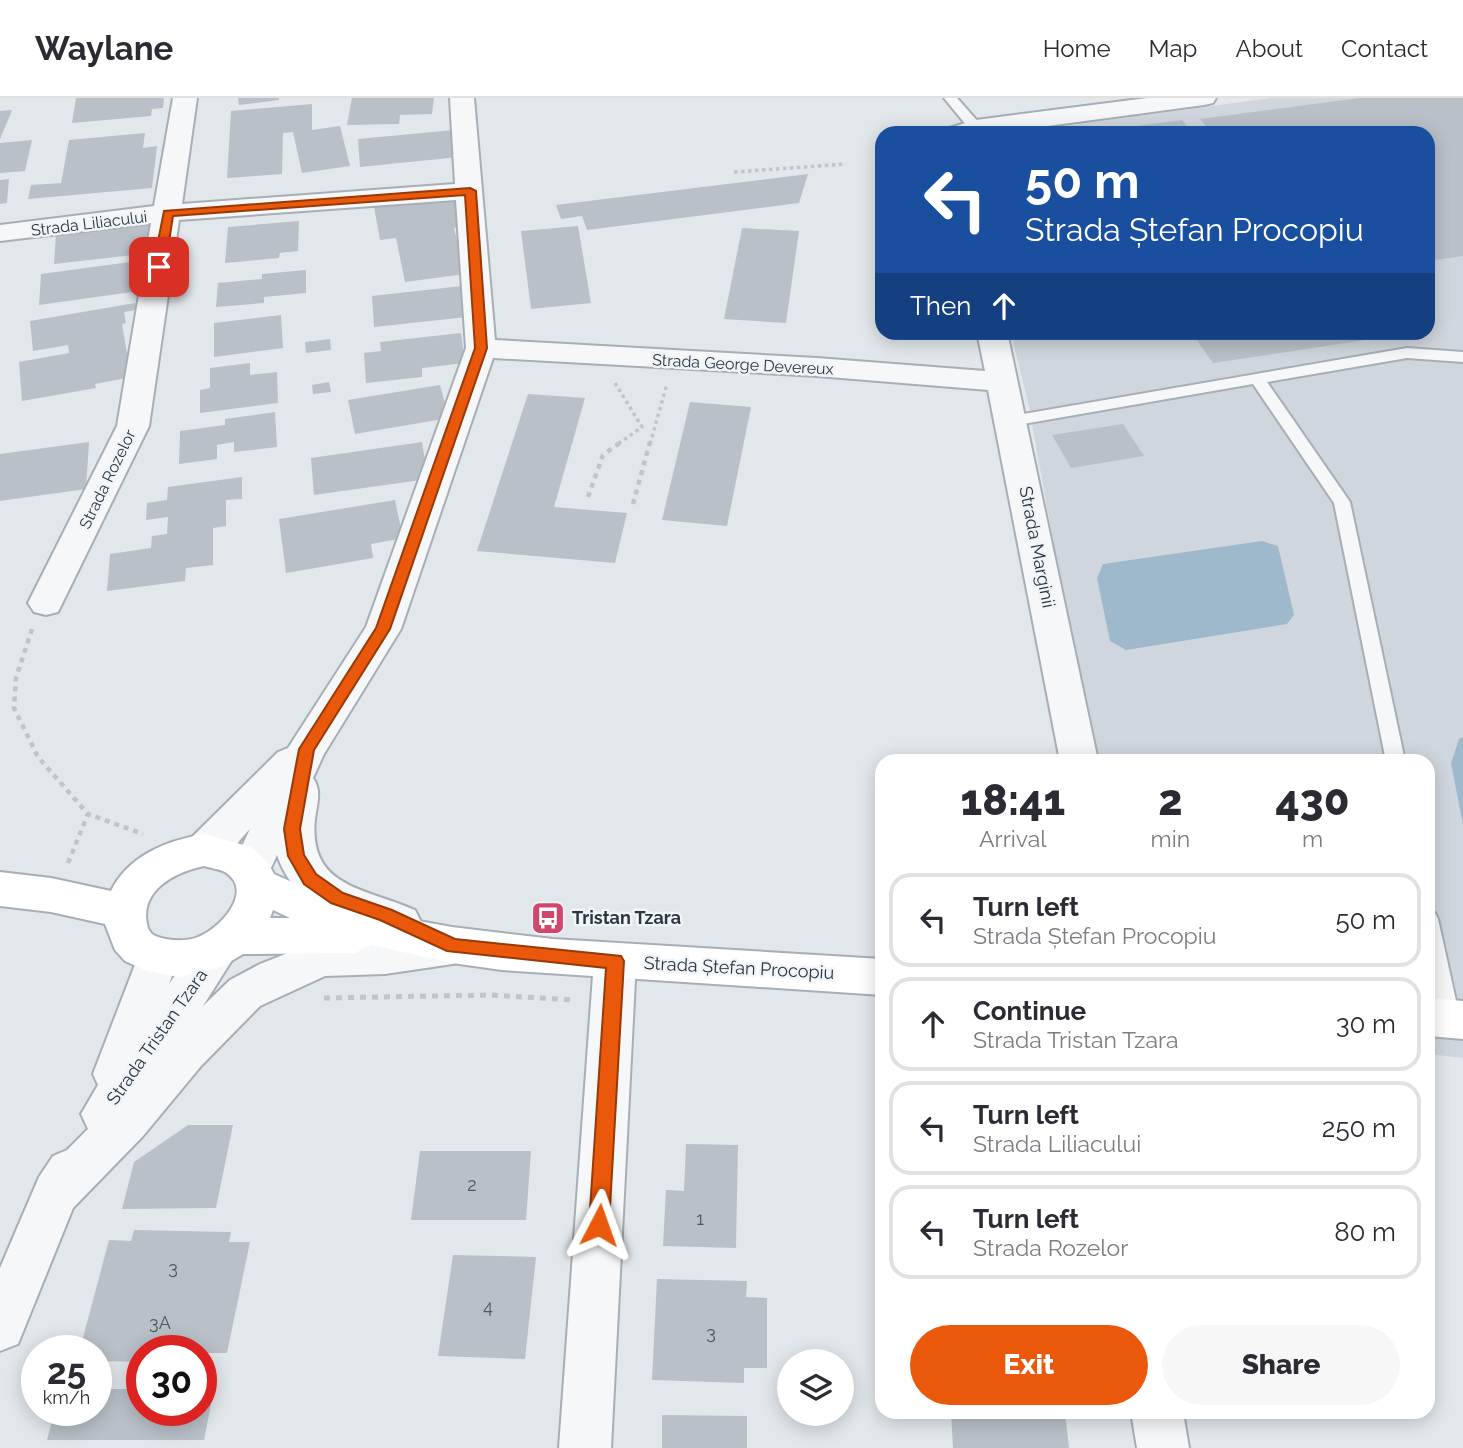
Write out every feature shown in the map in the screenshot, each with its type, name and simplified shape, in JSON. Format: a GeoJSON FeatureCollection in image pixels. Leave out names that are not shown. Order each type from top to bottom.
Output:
{"type":"FeatureCollection","features":[{"type":"Feature","properties":{"kind":"street","name":"Strada Rozelor"},"geometry":{"type":"LineString","coordinates":[[46,603],[133,426],[185,98]]}},
{"type":"Feature","properties":{"kind":"street"},"geometry":{"type":"LineString","coordinates":[[307,749],[232,819],[173,860],[127,897],[123,919],[130,939],[141,950],[176,960],[198,957],[228,943],[249,921],[258,903],[254,877],[307,749],[383,629],[481,348],[462,98]]}},
{"type":"Feature","properties":{"kind":"street"},"geometry":{"type":"LineString","coordinates":[[997,126],[1204,98]]}},
{"type":"Feature","properties":{"kind":"street","name":"Strada Liliacului"},"geometry":{"type":"LineString","coordinates":[[0,233],[168,214],[470,191]]}},
{"type":"Feature","properties":{"kind":"street","name":"Strada Marginii"},"geometry":{"type":"LineString","coordinates":[[994,340],[1078,754]]}},
{"type":"Feature","properties":{"kind":"street","name":"Strada George Devereux"},"geometry":{"type":"LineString","coordinates":[[481,348],[1004,382]]}},
{"type":"Feature","properties":{"kind":"street"},"geometry":{"type":"LineString","coordinates":[[307,749],[292,829],[296,856],[310,879],[337,898],[386,915],[453,946]]}},
{"type":"Feature","properties":{"kind":"street"},"geometry":{"type":"LineString","coordinates":[[51,895],[173,860],[219,851],[237,858],[254,877]]}},
{"type":"Feature","properties":{"kind":"street","name":"Strada Ștefan Procopiu"},"geometry":{"type":"LineString","coordinates":[[254,877],[297,905],[389,934],[614,982],[875,977]]}},
{"type":"Feature","properties":{"kind":"street"},"geometry":{"type":"LineString","coordinates":[[0,889],[51,895],[125,911]]}},
{"type":"Feature","properties":{"kind":"street","name":"Strada Ștefan Procopiu"},"geometry":{"type":"LineString","coordinates":[[228,943],[389,934]]}},
{"type":"Feature","properties":{"kind":"street","name":"Strada Tristan Tzara"},"geometry":{"type":"LineString","coordinates":[[0,1326],[56,1193],[96,1125],[228,943]]}},
{"type":"Feature","properties":{"kind":"street"},"geometry":{"type":"LineString","coordinates":[[56,1193],[127,1121],[185,1052],[245,993],[275,977],[323,958],[385,956],[453,946]]}},
{"type":"Feature","properties":{"kind":"street","name":"Strada Tristan Tzara"},"geometry":{"type":"LineString","coordinates":[[96,1125],[158,957]]}},
{"type":"Feature","properties":{"kind":"street"},"geometry":{"type":"LineString","coordinates":[[585,1448],[614,982]]}},
{"type":"Feature","properties":{"kind":"street"},"geometry":{"type":"LineString","coordinates":[[1158,1419],[1163,1448]]}},
{"type":"Feature","properties":{"kind":"lane"},"geometry":{"type":"LineString","coordinates":[[950,98],[965,126]]}},
{"type":"Feature","properties":{"kind":"lane"},"geometry":{"type":"LineString","coordinates":[[1012,421],[1407,353],[1463,357]]}},
{"type":"Feature","properties":{"kind":"lane"},"geometry":{"type":"LineString","coordinates":[[1257,379],[1342,502],[1394,754]]}},
{"type":"Feature","properties":{"kind":"lane"},"geometry":{"type":"LineString","coordinates":[[1435,958],[1446,1019]]}},
{"type":"Feature","properties":{"kind":"path"},"geometry":{"type":"LineString","coordinates":[[734,172],[846,164]]}},
{"type":"Feature","properties":{"kind":"path"},"geometry":{"type":"LineString","coordinates":[[598,355],[642,428]]}},
{"type":"Feature","properties":{"kind":"path"},"geometry":{"type":"LineString","coordinates":[[633,504],[673,359]]}},
{"type":"Feature","properties":{"kind":"path"},"geometry":{"type":"LineString","coordinates":[[588,497],[603,455],[642,428],[654,429]]}},
{"type":"Feature","properties":{"kind":"path"},"geometry":{"type":"LineString","coordinates":[[46,603],[29,633],[16,678],[14,708],[38,757],[88,814],[145,834],[173,860]]}},
{"type":"Feature","properties":{"kind":"path"},"geometry":{"type":"LineString","coordinates":[[51,895],[80,839],[88,814]]}},
{"type":"Feature","properties":{"kind":"path"},"geometry":{"type":"LineString","coordinates":[[320,998],[345,1000],[490,995],[614,982]]}},
{"type":"Feature","properties":{"kind":"shaded area"},"geometry":{"type":"Polygon","coordinates":[[[1271,98],[1463,98],[1463,1058],[1435,1055],[1435,754],[1092,754],[1028,402],[1013,340],[1435,340],[1435,126],[1065,126],[1271,98]]]}},
{"type":"Feature","properties":{"kind":"water"},"geometry":{"type":"Polygon","coordinates":[[[1262,541],[1278,546],[1294,615],[1287,624],[1126,650],[1110,641],[1097,578],[1103,564],[1262,541]]]}},
{"type":"Feature","properties":{"kind":"water"},"geometry":{"type":"Polygon","coordinates":[[[1463,737],[1463,825],[1451,763],[1459,739],[1463,737]]]}},
{"type":"Feature","properties":{"kind":"building"},"geometry":{"type":"Polygon","coordinates":[[[76,98],[164,98],[163,108],[152,109],[151,116],[72,123],[76,98]]]}},
{"type":"Feature","properties":{"kind":"building"},"geometry":{"type":"Polygon","coordinates":[[[238,98],[279,98],[279,100],[239,105],[238,98]]]}},
{"type":"Feature","properties":{"kind":"building"},"geometry":{"type":"Polygon","coordinates":[[[352,98],[434,98],[432,114],[400,115],[399,124],[347,125],[352,98]]]}},
{"type":"Feature","properties":{"kind":"building"},"geometry":{"type":"Polygon","coordinates":[[[1360,98],[1463,98],[1463,256],[1435,260],[1435,126],[1206,126],[1200,119],[1360,98]]]}},
{"type":"Feature","properties":{"kind":"building"},"geometry":{"type":"Polygon","coordinates":[[[312,104],[312,130],[340,126],[350,166],[302,173],[293,132],[283,133],[282,174],[227,178],[231,111],[312,104]]]}},
{"type":"Feature","properties":{"kind":"building"},"geometry":{"type":"Polygon","coordinates":[[[12,110],[6,125],[0,139],[0,111],[12,110]]]}},
{"type":"Feature","properties":{"kind":"building"},"geometry":{"type":"Polygon","coordinates":[[[1182,120],[1187,126],[1136,126],[1182,120]]]}},
{"type":"Feature","properties":{"kind":"building"},"geometry":{"type":"Polygon","coordinates":[[[454,130],[459,157],[360,167],[358,139],[454,130]]]}},
{"type":"Feature","properties":{"kind":"building"},"geometry":{"type":"Polygon","coordinates":[[[145,133],[143,148],[157,146],[152,188],[28,199],[31,185],[61,183],[69,140],[145,133]]]}},
{"type":"Feature","properties":{"kind":"building"},"geometry":{"type":"Polygon","coordinates":[[[32,140],[25,171],[0,173],[0,143],[32,140]]]}},
{"type":"Feature","properties":{"kind":"building"},"geometry":{"type":"Polygon","coordinates":[[[808,174],[799,203],[587,230],[582,216],[561,219],[556,205],[808,174]]]}},
{"type":"Feature","properties":{"kind":"building"},"geometry":{"type":"Polygon","coordinates":[[[9,179],[7,203],[0,204],[0,180],[9,179]]]}},
{"type":"Feature","properties":{"kind":"building"},"geometry":{"type":"Polygon","coordinates":[[[461,195],[469,226],[454,228],[465,274],[405,282],[396,238],[380,240],[374,207],[461,195]]]}},
{"type":"Feature","properties":{"kind":"building"},"geometry":{"type":"Polygon","coordinates":[[[299,221],[298,251],[280,253],[279,258],[225,263],[228,227],[299,221]]]}},
{"type":"Feature","properties":{"kind":"building"},"geometry":{"type":"Polygon","coordinates":[[[152,224],[151,253],[54,264],[56,234],[152,224]]]}},
{"type":"Feature","properties":{"kind":"building"},"geometry":{"type":"Polygon","coordinates":[[[578,226],[591,303],[531,309],[521,231],[578,226]]]}},
{"type":"Feature","properties":{"kind":"building"},"geometry":{"type":"Polygon","coordinates":[[[742,228],[799,231],[786,323],[724,319],[742,228]]]}},
{"type":"Feature","properties":{"kind":"building"},"geometry":{"type":"Polygon","coordinates":[[[145,260],[146,290],[39,305],[41,274],[145,260]]]}},
{"type":"Feature","properties":{"kind":"building"},"geometry":{"type":"Polygon","coordinates":[[[306,270],[306,293],[264,297],[264,303],[216,307],[218,283],[262,279],[262,274],[306,270]]]}},
{"type":"Feature","properties":{"kind":"building"},"geometry":{"type":"Polygon","coordinates":[[[462,286],[467,317],[374,327],[372,296],[462,286]]]}},
{"type":"Feature","properties":{"kind":"building"},"geometry":{"type":"Polygon","coordinates":[[[135,303],[136,310],[124,312],[126,323],[122,324],[131,377],[95,384],[96,388],[22,401],[19,362],[69,353],[68,345],[33,351],[30,321],[135,303]]]}},
{"type":"Feature","properties":{"kind":"building"},"geometry":{"type":"Polygon","coordinates":[[[281,315],[283,348],[214,357],[214,323],[281,315]]]}},
{"type":"Feature","properties":{"kind":"building"},"geometry":{"type":"Polygon","coordinates":[[[461,333],[465,363],[422,368],[422,377],[366,383],[364,353],[381,351],[380,342],[461,333]]]}},
{"type":"Feature","properties":{"kind":"building"},"geometry":{"type":"Polygon","coordinates":[[[330,339],[331,350],[306,353],[305,342],[330,339]]]}},
{"type":"Feature","properties":{"kind":"building"},"geometry":{"type":"Polygon","coordinates":[[[1197,340],[1366,340],[1213,363],[1197,340]]]}},
{"type":"Feature","properties":{"kind":"building"},"geometry":{"type":"Polygon","coordinates":[[[250,363],[250,375],[277,372],[278,403],[200,413],[200,390],[210,388],[210,368],[250,363]]]}},
{"type":"Feature","properties":{"kind":"building"},"geometry":{"type":"Polygon","coordinates":[[[329,382],[331,392],[313,394],[312,385],[329,382]]]}},
{"type":"Feature","properties":{"kind":"building"},"geometry":{"type":"Polygon","coordinates":[[[440,385],[449,418],[355,434],[348,400],[440,385]]]}},
{"type":"Feature","properties":{"kind":"building"},"geometry":{"type":"Polygon","coordinates":[[[528,394],[585,398],[554,507],[627,513],[615,563],[477,551],[528,394]]]}},
{"type":"Feature","properties":{"kind":"building"},"geometry":{"type":"Polygon","coordinates":[[[690,402],[751,407],[727,526],[662,520],[690,402]]]}},
{"type":"Feature","properties":{"kind":"building"},"geometry":{"type":"Polygon","coordinates":[[[275,412],[277,447],[234,452],[234,442],[217,445],[217,459],[179,464],[180,431],[225,425],[225,419],[275,412]]]}},
{"type":"Feature","properties":{"kind":"building"},"geometry":{"type":"Polygon","coordinates":[[[1123,424],[1144,456],[1071,468],[1052,435],[1123,424]]]}},
{"type":"Feature","properties":{"kind":"building"},"geometry":{"type":"Polygon","coordinates":[[[89,442],[86,489],[0,501],[0,454],[89,442]]]}},
{"type":"Feature","properties":{"kind":"building"},"geometry":{"type":"Polygon","coordinates":[[[422,442],[428,479],[314,495],[311,458],[422,442]]]}},
{"type":"Feature","properties":{"kind":"building"},"geometry":{"type":"Polygon","coordinates":[[[242,477],[242,499],[226,500],[226,526],[213,528],[213,565],[186,568],[185,581],[107,591],[110,554],[151,548],[152,536],[167,534],[168,517],[146,520],[147,503],[167,500],[168,487],[242,477]]]}},
{"type":"Feature","properties":{"kind":"building"},"geometry":{"type":"Polygon","coordinates":[[[395,500],[403,538],[371,544],[373,558],[286,573],[279,519],[395,500]]]}},
{"type":"Feature","properties":{"kind":"building"},"geometry":{"type":"Polygon","coordinates":[[[188,1125],[233,1125],[216,1208],[122,1209],[134,1162],[188,1125]]]}},
{"type":"Feature","properties":{"kind":"building"},"geometry":{"type":"Polygon","coordinates":[[[686,1144],[738,1145],[736,1248],[663,1246],[666,1190],[684,1191],[686,1144]]]}},
{"type":"Feature","properties":{"kind":"building"},"geometry":{"type":"Polygon","coordinates":[[[420,1151],[531,1151],[526,1220],[411,1220],[420,1151]]]}},
{"type":"Feature","properties":{"kind":"building"},"geometry":{"type":"Polygon","coordinates":[[[134,1230],[231,1232],[229,1242],[250,1242],[227,1353],[217,1353],[217,1335],[126,1335],[126,1362],[112,1361],[112,1335],[84,1335],[109,1240],[131,1241],[134,1230]]]}},
{"type":"Feature","properties":{"kind":"building"},"geometry":{"type":"Polygon","coordinates":[[[453,1255],[536,1257],[525,1359],[438,1356],[453,1255]]]}},
{"type":"Feature","properties":{"kind":"building"},"geometry":{"type":"Polygon","coordinates":[[[657,1279],[747,1281],[746,1297],[767,1298],[767,1368],[744,1368],[744,1383],[652,1380],[657,1279]]]}},
{"type":"Feature","properties":{"kind":"building"},"geometry":{"type":"Polygon","coordinates":[[[112,1389],[126,1389],[126,1426],[207,1426],[204,1440],[47,1440],[51,1426],[112,1426],[112,1389]]]}},
{"type":"Feature","properties":{"kind":"building"},"geometry":{"type":"Polygon","coordinates":[[[662,1415],[747,1416],[747,1448],[662,1448],[662,1415]]]}},
{"type":"Feature","properties":{"kind":"building"},"geometry":{"type":"Polygon","coordinates":[[[951,1419],[1066,1419],[1069,1448],[953,1448],[951,1419]]]}},
{"type":"Feature","properties":{"kind":"place","name":"Tristan Tzara"},"geometry":{"type":"Point","coordinates":[548,918]}},
{"type":"Feature","properties":{"kind":"route"},"geometry":{"type":"LineString","coordinates":[[159,267],[168,214],[470,191],[481,348],[383,629],[307,749],[292,829],[296,856],[310,879],[323,889],[337,898],[386,915],[453,946],[615,961],[599,1225]]}}]}
